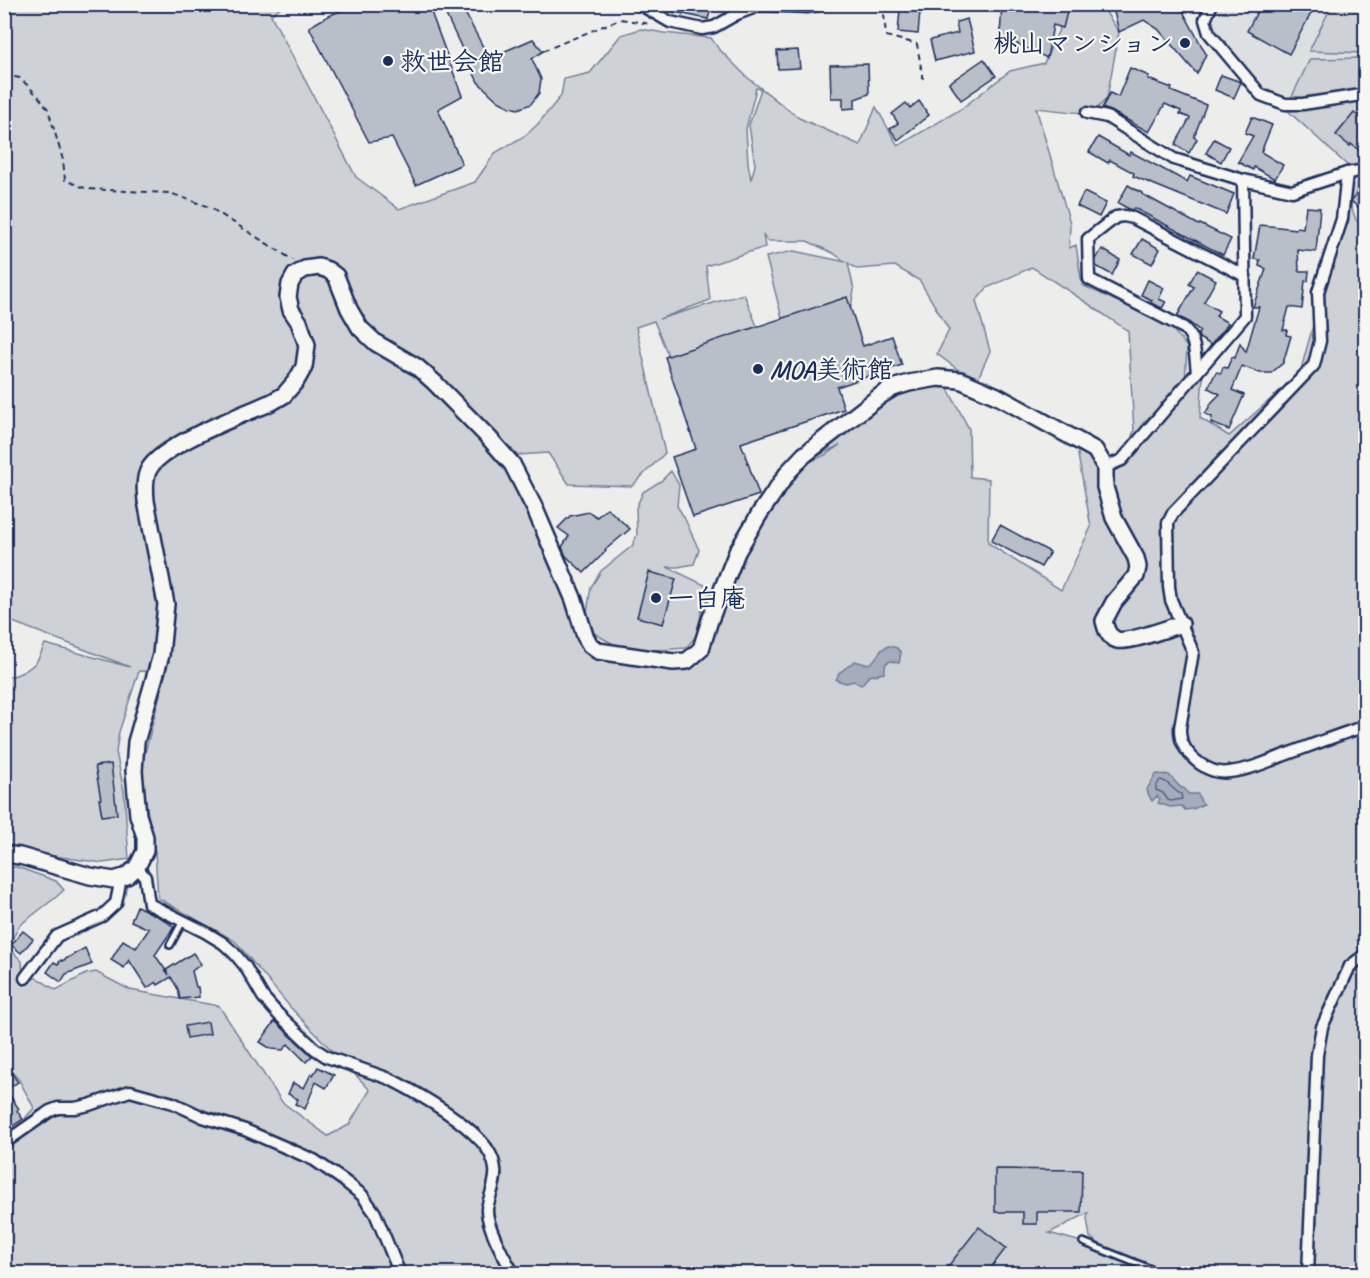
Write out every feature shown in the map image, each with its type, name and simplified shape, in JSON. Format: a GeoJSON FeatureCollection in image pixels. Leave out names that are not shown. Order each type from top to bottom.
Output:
{"type":"FeatureCollection","features":[{"type":"Feature","properties":{"kind":"street"},"geometry":{"type":"LineString","coordinates":[[639,4],[670,22],[702,29],[714,27],[737,14],[761,5],[808,7],[824,4]]}},
{"type":"Feature","properties":{"kind":"street"},"geometry":{"type":"LineString","coordinates":[[1212,4],[1205,20],[1209,33],[1261,95],[1285,104],[1365,96]]}},
{"type":"Feature","properties":{"kind":"street"},"geometry":{"type":"LineString","coordinates":[[1087,113],[1107,117],[1174,159],[1243,180],[1292,191],[1347,173],[1365,170]]}},
{"type":"Feature","properties":{"kind":"street"},"geometry":{"type":"LineString","coordinates":[[1347,173],[1342,219],[1318,292],[1320,341],[1314,365],[1173,513],[1168,523],[1169,587],[1171,600],[1193,652],[1180,740],[1197,762],[1211,770],[1227,773],[1249,769],[1365,726]]}},
{"type":"Feature","properties":{"kind":"street"},"geometry":{"type":"LineString","coordinates":[[1106,467],[1122,460],[1245,316],[1243,180]]}},
{"type":"Feature","properties":{"kind":"street"},"geometry":{"type":"LineString","coordinates":[[1197,372],[1189,332],[1089,279],[1088,239],[1116,217],[1133,218],[1245,276]]}},
{"type":"Feature","properties":{"kind":"street"},"geometry":{"type":"LineString","coordinates":[[4,854],[114,880],[127,876],[137,867],[145,851],[145,837],[138,815],[134,771],[136,742],[161,655],[166,604],[146,501],[145,486],[148,471],[165,453],[179,443],[272,402],[284,395],[296,381],[304,367],[307,345],[299,322],[291,310],[288,297],[290,284],[296,275],[305,269],[319,267],[336,276],[349,309],[360,328],[376,343],[417,367],[434,382],[512,464],[535,509],[569,590],[585,636],[590,645],[598,651],[673,662],[687,661],[701,649],[737,552],[789,471],[804,455],[880,396],[893,388],[909,383],[938,378],[960,380],[997,396],[1095,450],[1106,467],[1106,487],[1114,518],[1136,558],[1138,567],[1136,576],[1108,611],[1104,621],[1107,633],[1116,640],[1129,640],[1181,624]]}},
{"type":"Feature","properties":{"kind":"street"},"geometry":{"type":"LineString","coordinates":[[137,867],[145,877],[149,904],[223,943],[245,966],[263,997],[315,1049],[327,1057],[400,1084],[441,1109],[482,1141],[493,1160],[496,1172],[487,1210],[488,1217],[500,1250],[511,1269]]}},
{"type":"Feature","properties":{"kind":"street"},"geometry":{"type":"LineString","coordinates":[[25,978],[57,936],[102,916],[116,903],[121,878]]}},
{"type":"Feature","properties":{"kind":"street"},"geometry":{"type":"LineString","coordinates":[[1308,1274],[1318,1046],[1322,1027],[1350,966],[1365,954]]}},
{"type":"Feature","properties":{"kind":"street"},"geometry":{"type":"LineString","coordinates":[[4,1143],[50,1111],[58,1108],[89,1105],[130,1091],[173,1103],[203,1117],[245,1130],[314,1160],[344,1180],[362,1194],[375,1213],[400,1274]]}},
{"type":"Feature","properties":{"kind":"lane"},"geometry":{"type":"LineString","coordinates":[[170,945],[183,921]]}},
{"type":"Feature","properties":{"kind":"lane"},"geometry":{"type":"LineString","coordinates":[[1083,1242],[1163,1274]]}},
{"type":"Feature","properties":{"kind":"path"},"geometry":{"type":"LineString","coordinates":[[883,4],[886,36],[917,44],[923,79]]}},
{"type":"Feature","properties":{"kind":"path"},"geometry":{"type":"LineString","coordinates":[[543,51],[620,19]]}},
{"type":"Feature","properties":{"kind":"path"},"geometry":{"type":"LineString","coordinates":[[4,75],[20,78],[48,109],[63,160],[65,180],[87,189],[170,193],[180,196],[209,207],[305,269]]}},
{"type":"Feature","properties":{"kind":"path"},"geometry":{"type":"LineString","coordinates":[[993,1274],[996,1270]]}},
{"type":"Feature","properties":{"kind":"shaded area"},"geometry":{"type":"Polygon","coordinates":[[[5,5],[283,5],[271,15],[356,177],[399,209],[475,182],[495,153],[526,135],[537,125],[561,96],[564,79],[590,73],[621,35],[641,29],[711,38],[748,78],[799,118],[860,145],[876,107],[898,146],[961,109],[1010,71],[1044,63],[1070,5],[1101,5],[1119,32],[1107,98],[1092,114],[1036,108],[1070,223],[1069,248],[1076,245],[1082,285],[1170,326],[1187,347],[1185,382],[1142,424],[1203,375],[1200,418],[1229,436],[1300,373],[1342,219],[1348,166],[1286,109],[1310,59],[1365,58],[1365,169],[1351,206],[1356,220],[1366,227],[1365,1273],[218,1274],[202,1269],[196,1274],[5,1273],[5,1139],[21,1126],[34,1108],[19,1080],[5,1064],[5,867],[17,867],[56,881],[64,890],[20,925],[9,945],[9,948],[22,961],[23,977],[27,980],[37,978],[56,990],[86,974],[96,972],[130,990],[219,1006],[282,1102],[328,1136],[349,1125],[370,1090],[291,1008],[235,941],[158,898],[155,852],[140,772],[166,672],[139,671],[119,732],[116,752],[124,791],[129,859],[103,863],[5,849],[5,677],[17,674],[33,665],[45,644],[130,667],[5,619],[5,5]],[[756,88],[746,129],[751,180],[755,165],[749,125],[761,89],[756,88]],[[763,234],[765,247],[706,266],[710,300],[659,319],[744,294],[757,326],[670,360],[654,321],[636,327],[665,453],[632,486],[569,484],[548,453],[518,455],[470,422],[507,464],[568,604],[584,647],[681,669],[706,653],[747,541],[789,471],[825,455],[840,445],[809,460],[880,396],[945,383],[969,429],[970,477],[989,479],[988,543],[1061,590],[1091,527],[1076,444],[1119,469],[1134,431],[1128,331],[1032,267],[987,288],[976,301],[990,351],[976,383],[937,354],[949,330],[920,281],[895,266],[857,269],[848,263],[854,290],[851,306],[782,318],[766,257],[794,251],[846,262],[807,241],[767,241],[763,234]],[[1088,1213],[1049,1233],[1121,1253],[1102,1246],[1090,1237],[1088,1213]]]}},
{"type":"Feature","properties":{"kind":"shaded area"},"geometry":{"type":"Polygon","coordinates":[[[1212,5],[1365,5],[1365,64],[1310,59],[1292,97],[1265,92],[1238,67],[1205,20],[1212,5]]]}},
{"type":"Feature","properties":{"kind":"shaded area"},"geometry":{"type":"Polygon","coordinates":[[[1332,5],[1365,5],[1365,53],[1309,51],[1332,5]]]}},
{"type":"Feature","properties":{"kind":"shaded area"},"geometry":{"type":"Polygon","coordinates":[[[671,471],[679,485],[677,506],[699,550],[694,564],[667,567],[711,588],[702,610],[696,636],[686,648],[646,650],[624,648],[594,633],[587,613],[591,587],[601,571],[632,546],[637,535],[636,508],[643,492],[661,481],[671,471]]]}},
{"type":"Feature","properties":{"kind":"water"},"geometry":{"type":"Polygon","coordinates":[[[889,646],[897,648],[901,653],[899,663],[891,661],[886,663],[884,673],[869,676],[861,685],[854,681],[846,683],[836,680],[839,673],[855,661],[871,663],[883,649],[889,646]]]}},
{"type":"Feature","properties":{"kind":"water"},"geometry":{"type":"Polygon","coordinates":[[[1157,774],[1169,775],[1188,794],[1198,794],[1204,804],[1185,810],[1182,806],[1170,807],[1158,803],[1160,799],[1157,796],[1152,801],[1147,789],[1157,774]]]}},
{"type":"Feature","properties":{"kind":"building","name":"救世会館"},"geometry":{"type":"Polygon","coordinates":[[[357,4],[428,4],[462,96],[438,109],[462,164],[416,185],[392,138],[369,142],[309,27],[357,4]]]}},
{"type":"Feature","properties":{"kind":"building"},"geometry":{"type":"Polygon","coordinates":[[[660,4],[712,4],[708,19],[664,10],[660,8],[660,4]]]}},
{"type":"Feature","properties":{"kind":"building"},"geometry":{"type":"Polygon","coordinates":[[[1002,4],[1069,4],[1063,28],[1053,25],[1047,58],[1000,36],[1002,4]]]}},
{"type":"Feature","properties":{"kind":"building","name":"桃山マンション"},"geometry":{"type":"Polygon","coordinates":[[[1112,4],[1179,4],[1206,54],[1197,74],[1158,29],[1144,20],[1119,32],[1112,4]]]}},
{"type":"Feature","properties":{"kind":"building"},"geometry":{"type":"Polygon","coordinates":[[[1261,4],[1316,4],[1289,54],[1247,31],[1261,4]]]}},
{"type":"Feature","properties":{"kind":"building"},"geometry":{"type":"Polygon","coordinates":[[[463,9],[489,58],[533,39],[543,51],[532,59],[541,79],[539,93],[531,104],[518,109],[510,107],[498,101],[478,82],[446,15],[463,9]]]}},
{"type":"Feature","properties":{"kind":"building"},"geometry":{"type":"Polygon","coordinates":[[[900,10],[920,12],[918,34],[898,32],[900,10]]]}},
{"type":"Feature","properties":{"kind":"building"},"geometry":{"type":"Polygon","coordinates":[[[967,19],[975,51],[935,61],[930,40],[958,33],[956,22],[967,19]]]}},
{"type":"Feature","properties":{"kind":"building"},"geometry":{"type":"Polygon","coordinates":[[[798,50],[800,68],[778,69],[777,51],[798,50]]]}},
{"type":"Feature","properties":{"kind":"building"},"geometry":{"type":"Polygon","coordinates":[[[984,59],[996,76],[961,100],[949,83],[984,59]]]}},
{"type":"Feature","properties":{"kind":"building"},"geometry":{"type":"Polygon","coordinates":[[[868,64],[869,94],[855,99],[855,108],[843,109],[843,98],[831,98],[830,65],[868,64]]]}},
{"type":"Feature","properties":{"kind":"building"},"geometry":{"type":"Polygon","coordinates":[[[1130,68],[1149,76],[1148,79],[1172,88],[1171,91],[1206,105],[1194,137],[1197,139],[1189,153],[1175,145],[1190,118],[1180,114],[1181,111],[1165,104],[1149,132],[1102,108],[1110,93],[1118,97],[1130,68]]]}},
{"type":"Feature","properties":{"kind":"building"},"geometry":{"type":"Polygon","coordinates":[[[1221,75],[1241,82],[1234,98],[1215,90],[1221,75]]]}},
{"type":"Feature","properties":{"kind":"building"},"geometry":{"type":"Polygon","coordinates":[[[919,101],[929,115],[898,140],[890,129],[898,123],[892,114],[906,103],[910,108],[919,101]]]}},
{"type":"Feature","properties":{"kind":"building"},"geometry":{"type":"Polygon","coordinates":[[[1354,113],[1365,121],[1365,155],[1336,135],[1354,113]]]}},
{"type":"Feature","properties":{"kind":"building"},"geometry":{"type":"Polygon","coordinates":[[[1252,117],[1272,125],[1261,152],[1283,165],[1275,179],[1254,167],[1253,170],[1238,162],[1253,136],[1245,133],[1252,117]]]}},
{"type":"Feature","properties":{"kind":"building"},"geometry":{"type":"Polygon","coordinates":[[[1098,137],[1129,155],[1131,152],[1187,182],[1190,176],[1234,194],[1226,214],[1133,176],[1134,173],[1110,160],[1108,163],[1089,152],[1098,137]]]}},
{"type":"Feature","properties":{"kind":"building"},"geometry":{"type":"Polygon","coordinates":[[[1214,139],[1229,147],[1221,162],[1206,153],[1214,139]]]}},
{"type":"Feature","properties":{"kind":"building"},"geometry":{"type":"Polygon","coordinates":[[[1365,184],[1365,213],[1351,201],[1365,184]]]}},
{"type":"Feature","properties":{"kind":"building"},"geometry":{"type":"Polygon","coordinates":[[[1128,185],[1199,225],[1231,239],[1223,255],[1134,208],[1132,210],[1118,203],[1128,185]]]}},
{"type":"Feature","properties":{"kind":"building"},"geometry":{"type":"Polygon","coordinates":[[[1084,192],[1106,203],[1099,217],[1077,206],[1084,192]]]}},
{"type":"Feature","properties":{"kind":"building"},"geometry":{"type":"Polygon","coordinates":[[[1306,207],[1320,208],[1316,252],[1298,250],[1299,271],[1309,271],[1308,281],[1305,281],[1302,309],[1289,307],[1283,330],[1287,330],[1286,335],[1291,336],[1283,363],[1271,373],[1260,373],[1242,366],[1232,390],[1244,395],[1229,430],[1211,423],[1212,417],[1205,414],[1220,394],[1208,388],[1216,372],[1221,373],[1223,367],[1227,368],[1232,357],[1235,358],[1240,343],[1246,352],[1259,307],[1253,307],[1266,269],[1259,266],[1260,260],[1254,259],[1260,225],[1303,228],[1306,207]]]}},
{"type":"Feature","properties":{"kind":"building"},"geometry":{"type":"Polygon","coordinates":[[[1142,239],[1160,249],[1152,264],[1133,254],[1142,239]]]}},
{"type":"Feature","properties":{"kind":"building"},"geometry":{"type":"Polygon","coordinates":[[[1102,249],[1120,260],[1112,275],[1096,266],[1096,259],[1102,249]]]}},
{"type":"Feature","properties":{"kind":"building"},"geometry":{"type":"Polygon","coordinates":[[[1197,270],[1216,280],[1204,302],[1219,311],[1216,316],[1228,323],[1211,345],[1199,338],[1200,331],[1177,316],[1194,287],[1189,284],[1197,270]]]}},
{"type":"Feature","properties":{"kind":"building"},"geometry":{"type":"Polygon","coordinates":[[[1148,280],[1164,288],[1159,299],[1166,302],[1162,308],[1141,295],[1148,280]]]}},
{"type":"Feature","properties":{"kind":"building"},"geometry":{"type":"Polygon","coordinates":[[[847,297],[863,346],[892,336],[902,365],[837,387],[844,409],[741,443],[759,495],[693,517],[672,457],[696,449],[665,357],[847,297]]]}},
{"type":"Feature","properties":{"kind":"building"},"geometry":{"type":"Polygon","coordinates":[[[607,508],[630,529],[605,550],[584,573],[566,556],[562,547],[569,536],[558,528],[570,516],[589,512],[597,517],[607,508]]]}},
{"type":"Feature","properties":{"kind":"building"},"geometry":{"type":"Polygon","coordinates":[[[1000,525],[1050,552],[1041,567],[991,541],[1000,525]]]}},
{"type":"Feature","properties":{"kind":"building","name":"一白庵"},"geometry":{"type":"Polygon","coordinates":[[[649,572],[676,579],[663,624],[637,617],[649,572]]]}},
{"type":"Feature","properties":{"kind":"building"},"geometry":{"type":"Polygon","coordinates":[[[111,764],[117,814],[102,816],[95,766],[111,764]]]}},
{"type":"Feature","properties":{"kind":"building"},"geometry":{"type":"Polygon","coordinates":[[[137,906],[174,927],[155,955],[169,975],[166,970],[193,953],[201,964],[192,971],[199,997],[180,999],[178,989],[171,977],[158,985],[156,982],[147,988],[129,960],[124,968],[111,960],[123,940],[136,948],[149,929],[131,921],[137,906]]]}},
{"type":"Feature","properties":{"kind":"building"},"geometry":{"type":"Polygon","coordinates":[[[23,931],[33,939],[21,953],[11,945],[23,931]]]}},
{"type":"Feature","properties":{"kind":"building"},"geometry":{"type":"Polygon","coordinates":[[[85,948],[92,964],[66,974],[61,982],[47,972],[54,962],[58,964],[61,960],[85,948]]]}},
{"type":"Feature","properties":{"kind":"building"},"geometry":{"type":"Polygon","coordinates":[[[275,1021],[312,1056],[306,1062],[288,1044],[283,1050],[271,1049],[260,1042],[275,1021]]]}},
{"type":"Feature","properties":{"kind":"building"},"geometry":{"type":"Polygon","coordinates":[[[208,1022],[210,1034],[187,1038],[185,1026],[208,1022]]]}},
{"type":"Feature","properties":{"kind":"building"},"geometry":{"type":"Polygon","coordinates":[[[4,1063],[18,1082],[6,1090],[23,1119],[4,1132],[4,1063]]]}},
{"type":"Feature","properties":{"kind":"building"},"geometry":{"type":"Polygon","coordinates":[[[318,1067],[334,1075],[326,1088],[316,1082],[305,1109],[295,1104],[298,1099],[288,1094],[293,1083],[304,1088],[311,1074],[313,1075],[318,1067]]]}},
{"type":"Feature","properties":{"kind":"building"},"geometry":{"type":"Polygon","coordinates":[[[995,1169],[1082,1170],[1081,1212],[1037,1212],[1037,1224],[1023,1224],[1023,1212],[995,1212],[995,1169]]]}},
{"type":"Feature","properties":{"kind":"building"},"geometry":{"type":"Polygon","coordinates":[[[979,1227],[1006,1248],[986,1274],[942,1274],[979,1227]]]}},
{"type":"Feature","properties":{"kind":"place","name":"桃山マンション"},"geometry":{"type":"Point","coordinates":[1185,43]}},
{"type":"Feature","properties":{"kind":"place","name":"救世会館"},"geometry":{"type":"Point","coordinates":[388,61]}},
{"type":"Feature","properties":{"kind":"place","name":"MOA美術館"},"geometry":{"type":"Point","coordinates":[758,369]}},
{"type":"Feature","properties":{"kind":"place","name":"一白庵"},"geometry":{"type":"Point","coordinates":[656,598]}}]}
